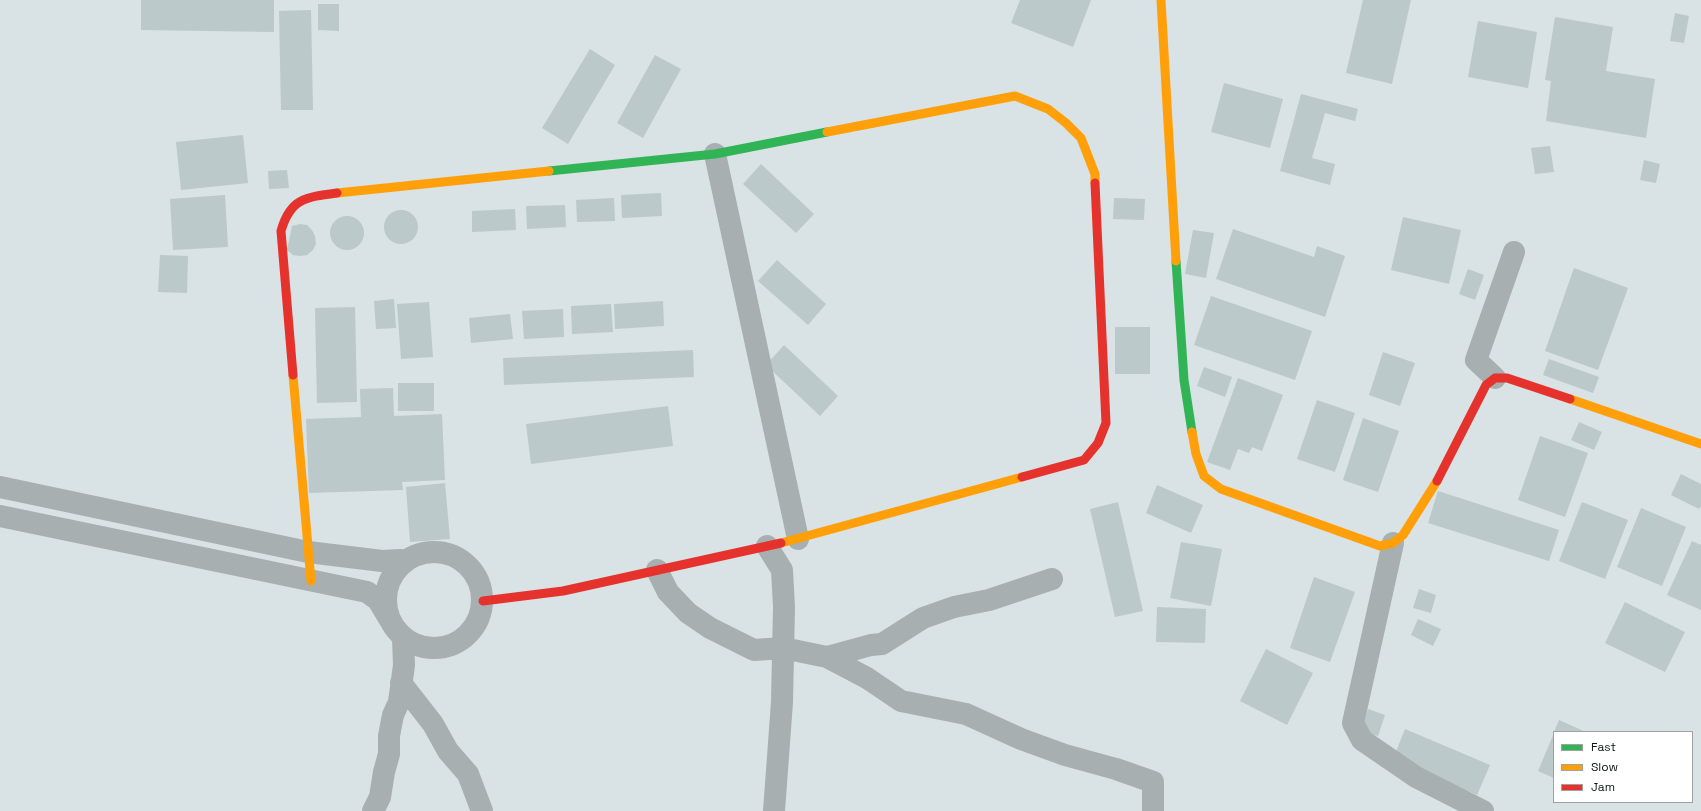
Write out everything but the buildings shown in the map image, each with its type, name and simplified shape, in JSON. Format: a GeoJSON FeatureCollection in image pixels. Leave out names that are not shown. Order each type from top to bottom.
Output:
{"type":"FeatureCollection","features":[{"type":"Feature","properties":{"kind":"street"},"geometry":{"type":"LineString","coordinates":[[1161,0],[1170,173],[1184,380],[1196,454],[1204,476],[1221,489],[1380,546],[1393,543],[1403,535],[1439,478],[1486,385],[1495,378],[1507,378],[1701,444]]}},
{"type":"Feature","properties":{"kind":"street"},"geometry":{"type":"LineString","coordinates":[[312,581],[308,552],[281,231],[285,214],[296,202],[330,194],[715,154],[1015,96],[1048,109],[1066,123],[1081,138],[1095,174],[1106,423],[1101,439],[1094,451],[1084,460],[798,539],[563,591],[483,601]]}},
{"type":"Feature","properties":{"kind":"street"},"geometry":{"type":"LineString","coordinates":[[715,154],[798,539]]}},
{"type":"Feature","properties":{"kind":"street"},"geometry":{"type":"LineString","coordinates":[[1495,378],[1476,360],[1514,252]]}},
{"type":"Feature","properties":{"kind":"street"},"geometry":{"type":"LineString","coordinates":[[0,487],[308,552],[382,561],[404,561]]}},
{"type":"Feature","properties":{"kind":"street"},"geometry":{"type":"LineString","coordinates":[[0,516],[367,592],[378,600],[390,620],[403,638],[423,648],[444,648],[458,642],[464,639],[478,622],[483,601],[478,580],[465,562],[446,552],[424,552],[404,561],[390,578],[385,599],[390,620]]}},
{"type":"Feature","properties":{"kind":"street"},"geometry":{"type":"LineString","coordinates":[[1393,543],[1353,723],[1362,740],[1410,773],[1483,811]]}},
{"type":"Feature","properties":{"kind":"street"},"geometry":{"type":"LineString","coordinates":[[767,546],[782,570],[784,608],[782,702],[774,811]]}},
{"type":"Feature","properties":{"kind":"street"},"geometry":{"type":"LineString","coordinates":[[657,570],[668,592],[679,606],[710,628],[754,650],[783,648],[827,657],[867,678],[901,702],[966,714],[1029,742],[1065,755],[1116,769],[1152,782],[1154,811]]}},
{"type":"Feature","properties":{"kind":"street"},"geometry":{"type":"LineString","coordinates":[[827,657],[871,645],[882,644],[923,618],[954,607],[989,600],[1052,579]]}},
{"type":"Feature","properties":{"kind":"street"},"geometry":{"type":"LineString","coordinates":[[373,811],[380,797],[384,772],[389,754],[389,736],[393,715],[399,702],[404,665],[403,638]]}},
{"type":"Feature","properties":{"kind":"street"},"geometry":{"type":"LineString","coordinates":[[401,683],[433,724],[448,751],[468,774],[482,811]]}},
{"type":"Feature","properties":{"kind":"traffic: fast"},"geometry":{"type":"LineString","coordinates":[[549,171],[715,154],[827,132]]}},
{"type":"Feature","properties":{"kind":"traffic: fast"},"geometry":{"type":"LineString","coordinates":[[1176,261],[1184,380],[1192,432]]}},
{"type":"Feature","properties":{"kind":"traffic: slow"},"geometry":{"type":"LineString","coordinates":[[1161,0],[1176,261]]}},
{"type":"Feature","properties":{"kind":"traffic: slow"},"geometry":{"type":"LineString","coordinates":[[827,132],[1015,96],[1048,109],[1066,123],[1081,138],[1095,174],[1095,183]]}},
{"type":"Feature","properties":{"kind":"traffic: slow"},"geometry":{"type":"LineString","coordinates":[[337,193],[549,171]]}},
{"type":"Feature","properties":{"kind":"traffic: slow"},"geometry":{"type":"LineString","coordinates":[[293,375],[311,581]]}},
{"type":"Feature","properties":{"kind":"traffic: slow"},"geometry":{"type":"LineString","coordinates":[[1570,399],[1701,444]]}},
{"type":"Feature","properties":{"kind":"traffic: slow"},"geometry":{"type":"LineString","coordinates":[[1192,432],[1196,454],[1204,476],[1221,489],[1380,546],[1393,543],[1403,535],[1437,481]]}},
{"type":"Feature","properties":{"kind":"traffic: slow"},"geometry":{"type":"LineString","coordinates":[[781,543],[1022,477]]}},
{"type":"Feature","properties":{"kind":"traffic: jam"},"geometry":{"type":"LineString","coordinates":[[1022,477],[1084,460],[1098,443],[1106,423],[1095,183]]}},
{"type":"Feature","properties":{"kind":"traffic: jam"},"geometry":{"type":"LineString","coordinates":[[293,375],[281,231],[289,212],[294,206],[308,198],[337,193]]}},
{"type":"Feature","properties":{"kind":"traffic: jam"},"geometry":{"type":"LineString","coordinates":[[1437,481],[1486,385],[1495,378],[1507,378],[1570,399]]}},
{"type":"Feature","properties":{"kind":"traffic: jam"},"geometry":{"type":"LineString","coordinates":[[483,601],[563,591],[781,543]]}}]}
